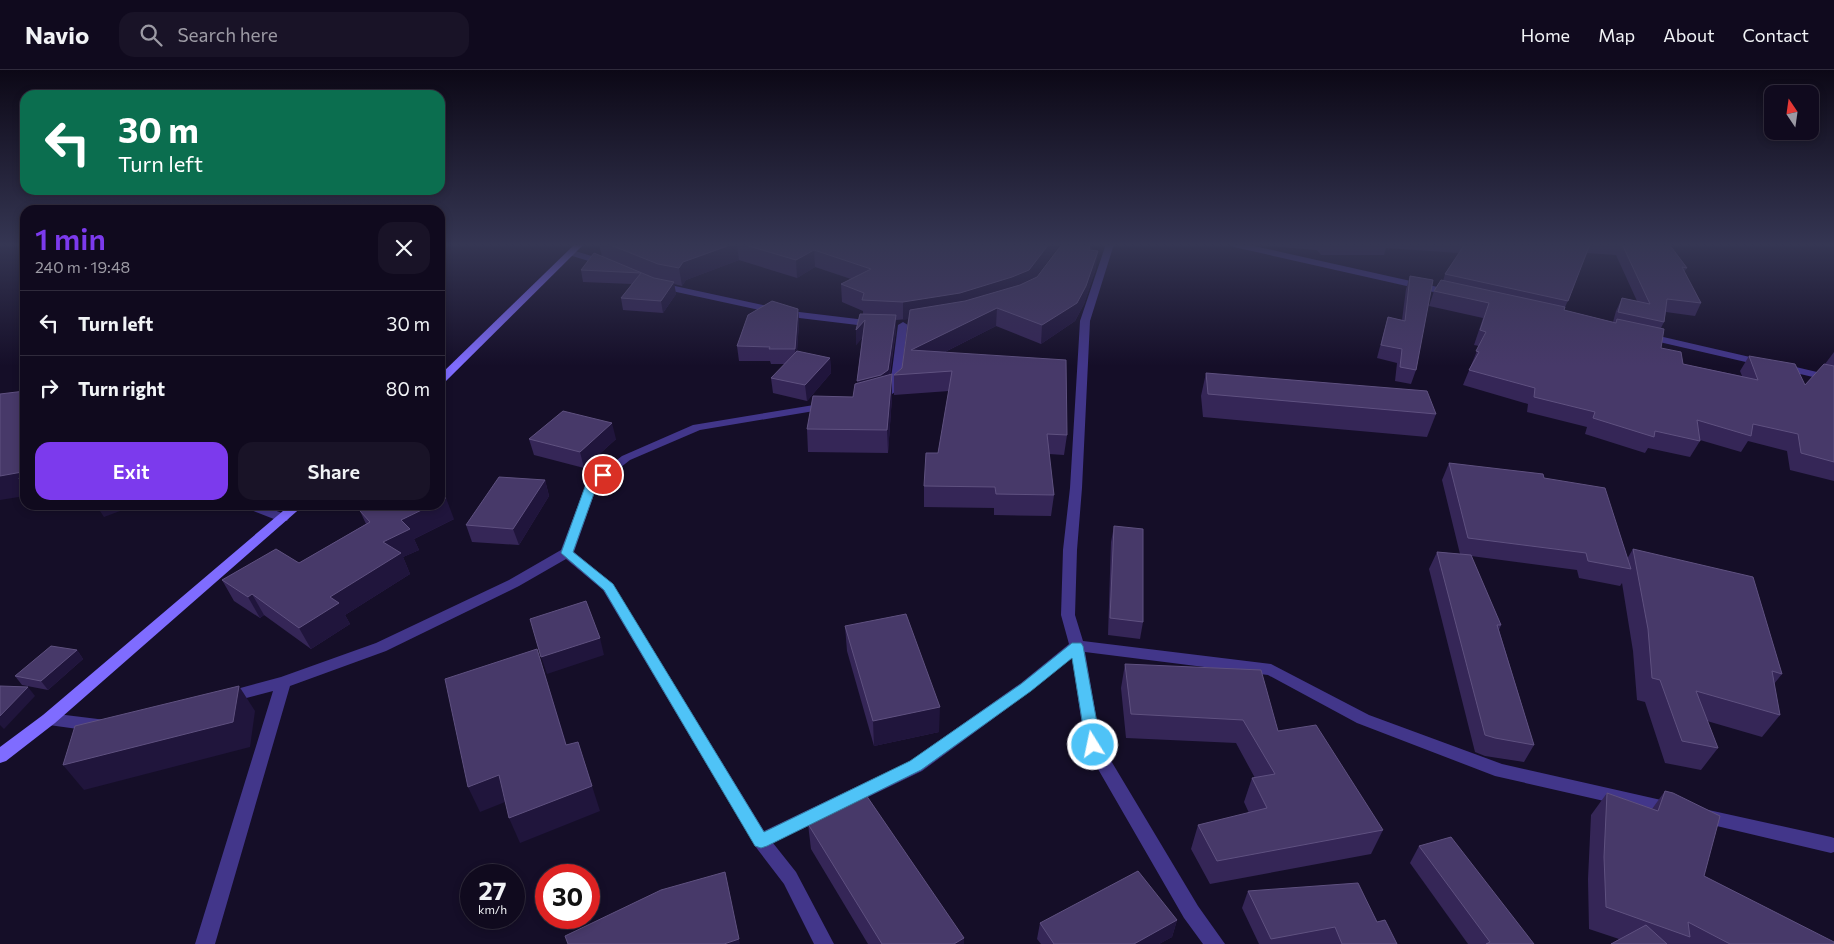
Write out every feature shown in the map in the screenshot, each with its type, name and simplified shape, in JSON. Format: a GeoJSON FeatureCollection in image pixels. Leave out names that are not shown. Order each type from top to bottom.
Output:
{"type":"FeatureCollection","features":[{"type":"Feature","properties":{"kind":"main road"},"geometry":{"type":"LineString","coordinates":[[445,377],[539,285]]}},
{"type":"Feature","properties":{"kind":"main road"},"geometry":{"type":"LineString","coordinates":[[0,756],[49,719],[293,510]]}},
{"type":"Feature","properties":{"kind":"street"},"geometry":{"type":"LineString","coordinates":[[656,285],[792,314],[853,323],[900,324],[895,387],[886,394],[861,401]]}},
{"type":"Feature","properties":{"kind":"street"},"geometry":{"type":"LineString","coordinates":[[1097,285],[1085,321],[1076,488],[1070,550],[1068,615],[1077,646],[1093,745],[1192,912],[1215,944]]}},
{"type":"Feature","properties":{"kind":"street"},"geometry":{"type":"LineString","coordinates":[[1416,285],[1466,296]]}},
{"type":"Feature","properties":{"kind":"street"},"geometry":{"type":"LineString","coordinates":[[1640,335],[1834,379]]}},
{"type":"Feature","properties":{"kind":"street"},"geometry":{"type":"LineString","coordinates":[[211,702],[283,682],[381,647],[514,583],[567,553],[592,484],[626,458],[697,427],[843,404]]}},
{"type":"Feature","properties":{"kind":"street"},"geometry":{"type":"LineString","coordinates":[[263,510],[284,518]]}},
{"type":"Feature","properties":{"kind":"street"},"geometry":{"type":"LineString","coordinates":[[567,553],[608,587],[761,841],[790,878],[824,944]]}},
{"type":"Feature","properties":{"kind":"street"},"geometry":{"type":"LineString","coordinates":[[761,841],[916,766],[1026,687],[1077,646],[1271,670],[1363,720],[1501,770],[1831,845]]}},
{"type":"Feature","properties":{"kind":"street"},"geometry":{"type":"LineString","coordinates":[[205,944],[283,682]]}},
{"type":"Feature","properties":{"kind":"street"},"geometry":{"type":"LineString","coordinates":[[49,719],[92,725],[111,722]]}},
{"type":"Feature","properties":{"kind":"building"},"geometry":{"type":"Polygon","coordinates":[[[632,285],[672,285],[661,301],[621,298],[632,285]]]}},
{"type":"Feature","properties":{"kind":"building"},"geometry":{"type":"Polygon","coordinates":[[[843,285],[987,285],[960,293],[903,302],[862,300],[864,293],[843,285]]]}},
{"type":"Feature","properties":{"kind":"building"},"geometry":{"type":"Polygon","coordinates":[[[1020,285],[1086,285],[1077,303],[1042,325],[997,308],[911,350],[1066,360],[1067,435],[1047,434],[1054,495],[996,494],[995,487],[924,486],[926,453],[938,453],[952,371],[894,375],[902,368],[910,310],[965,301],[1020,285]]]}},
{"type":"Feature","properties":{"kind":"building"},"geometry":{"type":"Polygon","coordinates":[[[1409,285],[1432,285],[1416,370],[1400,367],[1402,349],[1381,345],[1388,317],[1405,321],[1409,285]]]}},
{"type":"Feature","properties":{"kind":"building"},"geometry":{"type":"Polygon","coordinates":[[[1438,285],[1463,285],[1565,307],[1564,310],[1616,323],[1617,319],[1664,329],[1661,348],[1681,352],[1683,364],[1758,380],[1749,356],[1795,364],[1805,385],[1824,364],[1834,366],[1834,462],[1801,453],[1798,434],[1753,424],[1751,436],[1697,420],[1700,441],[1655,431],[1654,437],[1593,418],[1595,412],[1534,397],[1535,388],[1469,370],[1479,352],[1476,351],[1486,332],[1480,330],[1489,303],[1434,291],[1438,285]]]}},
{"type":"Feature","properties":{"kind":"building"},"geometry":{"type":"Polygon","coordinates":[[[1494,285],[1574,285],[1568,301],[1494,285]]]}},
{"type":"Feature","properties":{"kind":"building"},"geometry":{"type":"Polygon","coordinates":[[[1641,285],[1691,285],[1701,303],[1667,299],[1664,322],[1618,312],[1622,298],[1650,304],[1641,285]]]}},
{"type":"Feature","properties":{"kind":"building"},"geometry":{"type":"Polygon","coordinates":[[[772,301],[798,309],[795,349],[737,346],[748,315],[772,301]]]}},
{"type":"Feature","properties":{"kind":"building"},"geometry":{"type":"Polygon","coordinates":[[[860,314],[896,315],[888,370],[881,375],[857,381],[865,320],[856,330],[860,314]]]}},
{"type":"Feature","properties":{"kind":"building"},"geometry":{"type":"Polygon","coordinates":[[[797,351],[830,358],[805,385],[771,378],[797,351]]]}},
{"type":"Feature","properties":{"kind":"building"},"geometry":{"type":"Polygon","coordinates":[[[1206,373],[1427,391],[1436,414],[1208,394],[1206,373]]]}},
{"type":"Feature","properties":{"kind":"building"},"geometry":{"type":"Polygon","coordinates":[[[892,374],[887,430],[807,429],[813,396],[853,397],[855,384],[892,374]]]}},
{"type":"Feature","properties":{"kind":"building"},"geometry":{"type":"Polygon","coordinates":[[[20,392],[20,472],[0,476],[0,394],[20,392]]]}},
{"type":"Feature","properties":{"kind":"building"},"geometry":{"type":"Polygon","coordinates":[[[563,411],[612,423],[580,452],[529,439],[563,411]]]}},
{"type":"Feature","properties":{"kind":"building"},"geometry":{"type":"Polygon","coordinates":[[[1449,463],[1543,474],[1544,478],[1605,488],[1631,569],[1588,561],[1586,553],[1468,538],[1449,463]]]}},
{"type":"Feature","properties":{"kind":"building"},"geometry":{"type":"Polygon","coordinates":[[[499,477],[545,480],[513,529],[466,525],[499,477]]]}},
{"type":"Feature","properties":{"kind":"building"},"geometry":{"type":"Polygon","coordinates":[[[422,510],[401,520],[410,529],[383,542],[401,553],[330,597],[339,603],[299,628],[252,594],[248,597],[222,580],[276,549],[299,563],[370,522],[360,511],[422,510]]]}},
{"type":"Feature","properties":{"kind":"building"},"geometry":{"type":"Polygon","coordinates":[[[1114,526],[1143,529],[1143,622],[1110,618],[1114,526]]]}},
{"type":"Feature","properties":{"kind":"building"},"geometry":{"type":"Polygon","coordinates":[[[1633,549],[1753,577],[1782,674],[1772,671],[1780,715],[1696,691],[1718,748],[1682,741],[1660,680],[1652,678],[1648,629],[1633,549]]]}},
{"type":"Feature","properties":{"kind":"building"},"geometry":{"type":"Polygon","coordinates":[[[1437,552],[1471,555],[1501,625],[1497,625],[1534,745],[1485,735],[1437,552]]]}},
{"type":"Feature","properties":{"kind":"building"},"geometry":{"type":"Polygon","coordinates":[[[586,601],[600,638],[541,657],[530,619],[586,601]]]}},
{"type":"Feature","properties":{"kind":"building"},"geometry":{"type":"Polygon","coordinates":[[[906,614],[940,707],[873,721],[845,626],[906,614]]]}},
{"type":"Feature","properties":{"kind":"building"},"geometry":{"type":"Polygon","coordinates":[[[51,646],[77,650],[41,681],[15,676],[51,646]]]}},
{"type":"Feature","properties":{"kind":"building"},"geometry":{"type":"Polygon","coordinates":[[[537,649],[566,745],[578,742],[592,786],[509,818],[499,775],[468,787],[445,679],[537,649]]]}},
{"type":"Feature","properties":{"kind":"building"},"geometry":{"type":"Polygon","coordinates":[[[1125,664],[1261,670],[1278,731],[1316,725],[1383,830],[1217,861],[1198,825],[1267,808],[1252,778],[1275,774],[1243,720],[1131,714],[1125,664]]]}},
{"type":"Feature","properties":{"kind":"building"},"geometry":{"type":"Polygon","coordinates":[[[0,686],[28,687],[0,716],[0,686]]]}},
{"type":"Feature","properties":{"kind":"building"},"geometry":{"type":"Polygon","coordinates":[[[239,686],[233,722],[63,765],[75,726],[239,686]]]}},
{"type":"Feature","properties":{"kind":"building"},"geometry":{"type":"Polygon","coordinates":[[[1665,791],[1720,816],[1704,876],[1834,942],[1834,944],[1730,944],[1688,922],[1690,937],[1606,907],[1604,857],[1607,793],[1658,811],[1665,791]]]}},
{"type":"Feature","properties":{"kind":"building"},"geometry":{"type":"Polygon","coordinates":[[[866,795],[964,938],[954,944],[882,944],[808,824],[866,795]]]}},
{"type":"Feature","properties":{"kind":"building"},"geometry":{"type":"Polygon","coordinates":[[[1451,837],[1534,944],[1486,944],[1490,942],[1419,846],[1451,837]]]}},
{"type":"Feature","properties":{"kind":"building"},"geometry":{"type":"Polygon","coordinates":[[[1138,871],[1177,920],[1134,944],[1054,944],[1040,923],[1138,871]]]}},
{"type":"Feature","properties":{"kind":"building"},"geometry":{"type":"Polygon","coordinates":[[[725,872],[739,939],[724,944],[568,944],[565,936],[580,929],[600,929],[600,919],[661,890],[725,872]]]}},
{"type":"Feature","properties":{"kind":"building"},"geometry":{"type":"Polygon","coordinates":[[[1358,883],[1377,922],[1385,920],[1397,944],[1342,944],[1335,927],[1271,939],[1248,891],[1358,883]]]}},
{"type":"Feature","properties":{"kind":"building"},"geometry":{"type":"Polygon","coordinates":[[[1646,925],[1667,944],[1611,944],[1646,925]]]}},
{"type":"Feature","properties":{"kind":"route"},"geometry":{"type":"LineString","coordinates":[[603,475],[592,484],[567,553],[608,587],[761,841],[916,766],[1026,687],[1077,646],[1093,745]]}}]}
